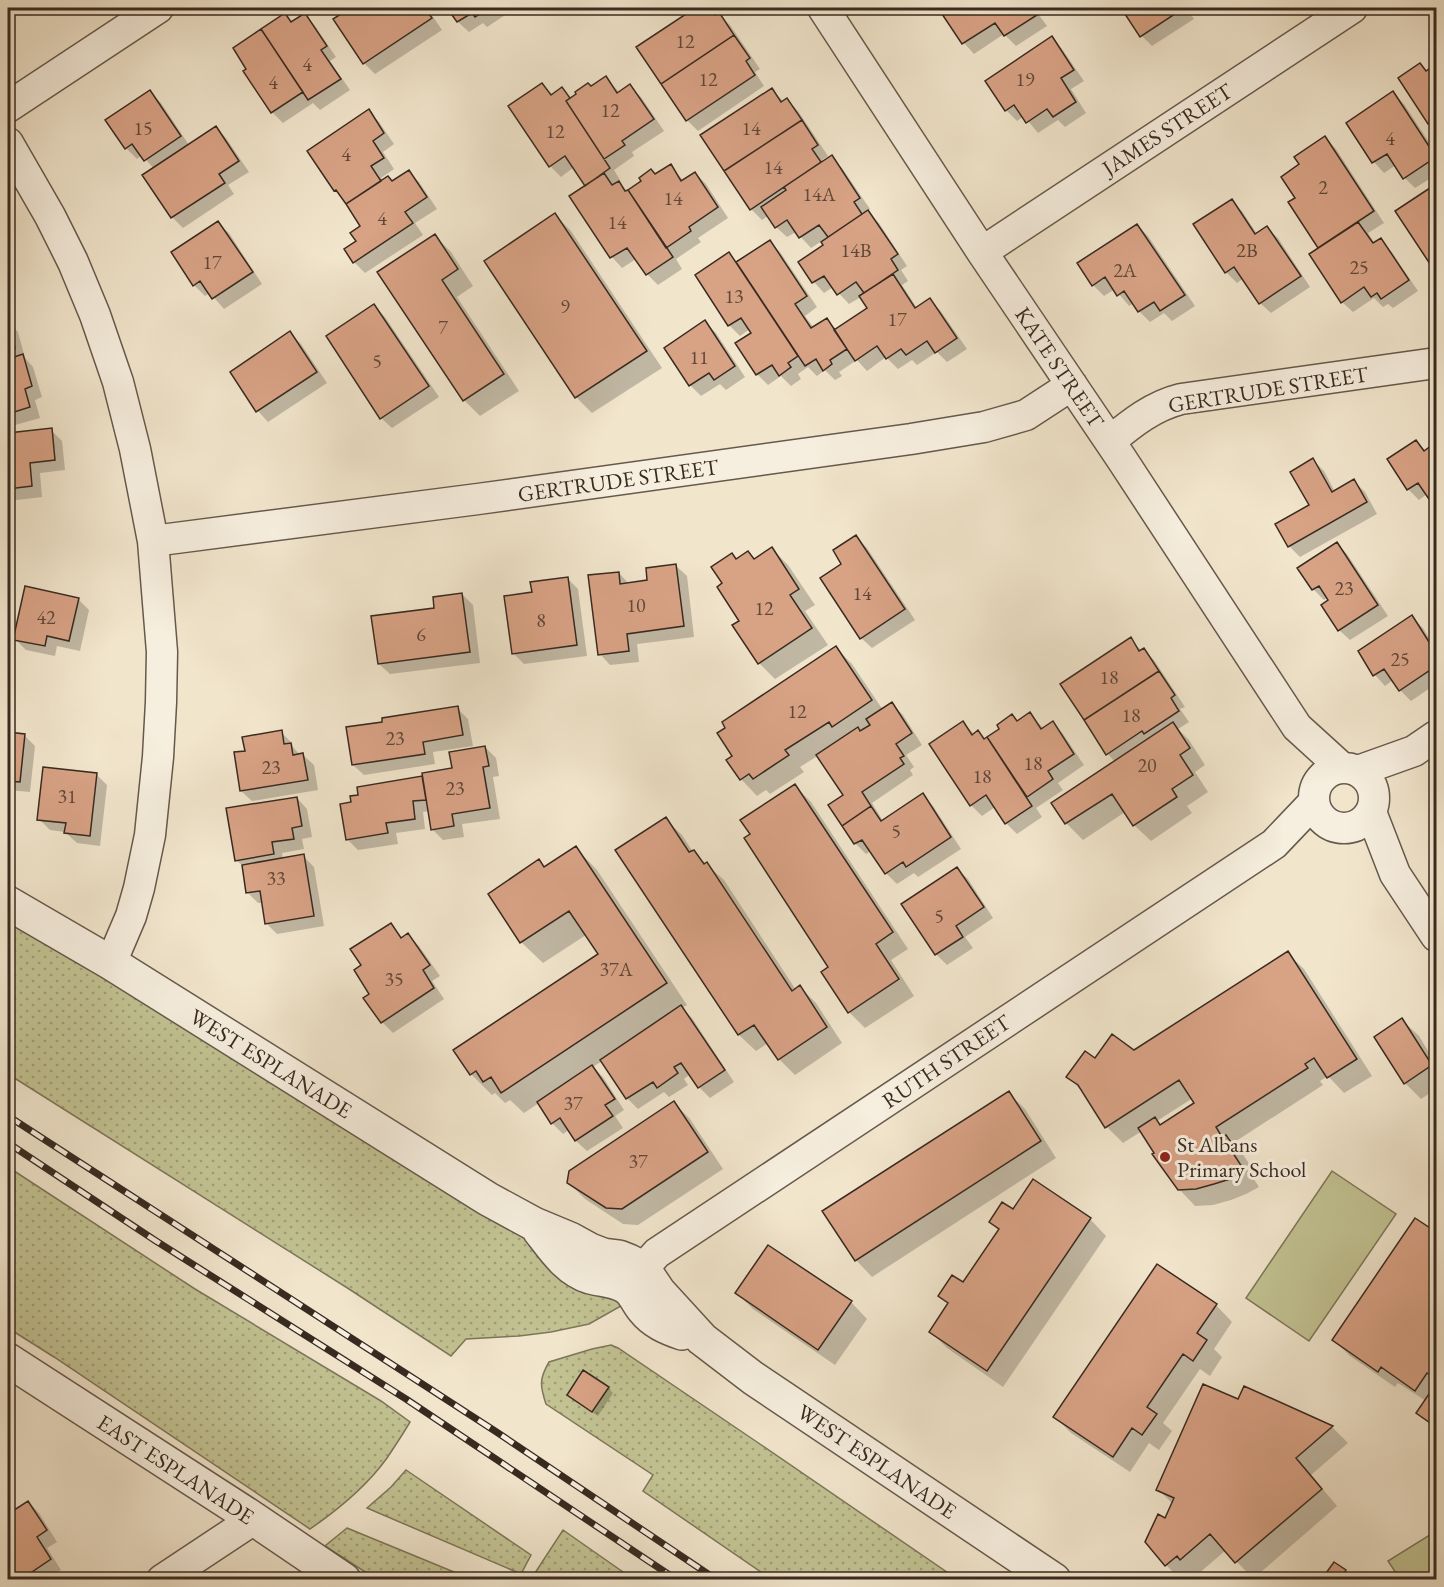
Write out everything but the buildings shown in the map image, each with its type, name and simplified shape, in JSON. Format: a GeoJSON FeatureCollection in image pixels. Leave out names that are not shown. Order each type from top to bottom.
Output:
{"type":"FeatureCollection","features":[{"type":"Feature","properties":{"kind":"street"},"geometry":{"type":"LineString","coordinates":[[8,107],[158,8]]}},
{"type":"Feature","properties":{"kind":"street","name":"KATE STREET"},"geometry":{"type":"LineString","coordinates":[[823,8],[1297,727],[1334,796],[1395,874],[1437,936]]}},
{"type":"Feature","properties":{"kind":"street","name":"JAMES STREET"},"geometry":{"type":"LineString","coordinates":[[982,252],[1352,8]]}},
{"type":"Feature","properties":{"kind":"street"},"geometry":{"type":"LineString","coordinates":[[8,143],[50,216],[73,262],[95,315],[118,382],[135,450],[153,541],[162,652],[158,757],[150,835],[139,888],[131,916],[111,963]]}},
{"type":"Feature","properties":{"kind":"street","name":"GERTRUDE STREET"},"geometry":{"type":"LineString","coordinates":[[1110,441],[1149,412],[1166,403],[1181,399],[1437,363]]}},
{"type":"Feature","properties":{"kind":"street","name":"GERTRUDE STREET"},"geometry":{"type":"LineString","coordinates":[[153,541],[478,499],[984,427],[1026,415],[1072,385]]}},
{"type":"Feature","properties":{"kind":"street","name":"RUTH STREET"},"geometry":{"type":"LineString","coordinates":[[1334,796],[1356,826],[1365,821],[1373,804],[1426,744]]}},
{"type":"Feature","properties":{"kind":"street","name":"RUTH STREET"},"geometry":{"type":"LineString","coordinates":[[634,1278],[657,1253],[667,1246],[1274,844],[1334,796],[1426,744]]}},
{"type":"Feature","properties":{"kind":"street","name":"KATE STREET"},"geometry":{"type":"LineString","coordinates":[[1334,796],[1366,777],[1372,786],[1373,804],[1395,874]]}},
{"type":"Feature","properties":{"kind":"street","name":"WEST ESPLANADE"},"geometry":{"type":"LineString","coordinates":[[8,903],[111,963],[468,1186],[534,1224],[567,1264],[575,1269],[588,1276],[611,1281],[634,1278],[635,1297],[642,1309],[653,1320],[667,1328],[702,1339],[753,1378],[1054,1580]]}},
{"type":"Feature","properties":{"kind":"street","name":"EAST ESPLANADE"},"geometry":{"type":"LineString","coordinates":[[8,1360],[344,1580]]}},
{"type":"Feature","properties":{"kind":"street"},"geometry":{"type":"LineString","coordinates":[[162,1580],[254,1519]]}},
{"type":"Feature","properties":{"kind":"green space"},"geometry":{"type":"Polygon","coordinates":[[[8,917],[289,1089],[628,1302],[589,1324],[519,1336],[466,1339],[451,1356],[8,1074],[8,917]]]}},
{"type":"Feature","properties":{"kind":"green space"},"geometry":{"type":"Polygon","coordinates":[[[8,1167],[195,1289],[381,1401],[410,1422],[371,1478],[310,1529],[8,1328],[8,1167]]]}},
{"type":"Feature","properties":{"kind":"green space"},"geometry":{"type":"Polygon","coordinates":[[[1332,1171],[1396,1214],[1309,1341],[1246,1298],[1332,1171]]]}},
{"type":"Feature","properties":{"kind":"green space"},"geometry":{"type":"Polygon","coordinates":[[[611,1345],[957,1579],[771,1579],[643,1491],[653,1475],[546,1404],[542,1383],[543,1373],[549,1362],[611,1345]]]}},
{"type":"Feature","properties":{"kind":"green space"},"geometry":{"type":"Polygon","coordinates":[[[406,1470],[531,1555],[521,1574],[367,1508],[406,1470]]]}},
{"type":"Feature","properties":{"kind":"green space"},"geometry":{"type":"Polygon","coordinates":[[[347,1528],[471,1579],[376,1579],[325,1546],[347,1528]]]}},
{"type":"Feature","properties":{"kind":"green space"},"geometry":{"type":"Polygon","coordinates":[[[563,1530],[633,1579],[531,1579],[563,1530]]]}},
{"type":"Feature","properties":{"kind":"green space"},"geometry":{"type":"Polygon","coordinates":[[[1436,1531],[1436,1579],[1400,1579],[1388,1561],[1436,1531]]]}},
{"type":"Feature","properties":{"kind":"railway"},"geometry":{"type":"LineString","coordinates":[[8,1116],[495,1431],[717,1580]]}},
{"type":"Feature","properties":{"kind":"railway"},"geometry":{"type":"LineString","coordinates":[[8,1143],[156,1241],[406,1399],[677,1580]]}},
{"type":"Feature","properties":{"kind":"place","name":"St Albans Primary School"},"geometry":{"type":"Point","coordinates":[1165,1157]}}]}
